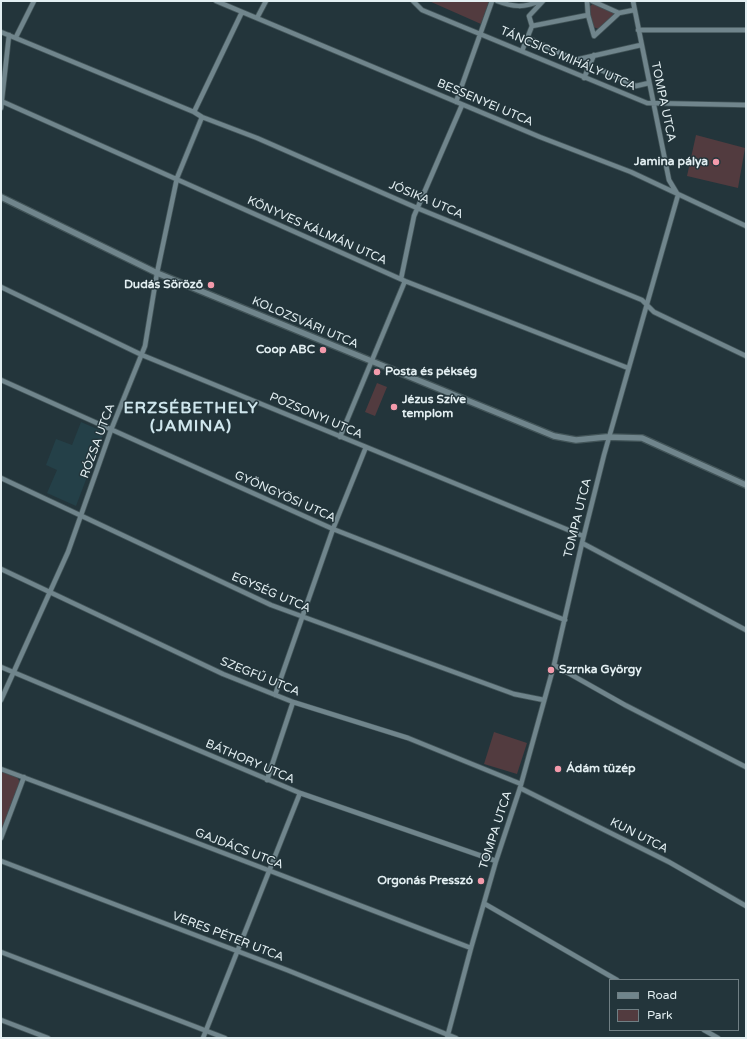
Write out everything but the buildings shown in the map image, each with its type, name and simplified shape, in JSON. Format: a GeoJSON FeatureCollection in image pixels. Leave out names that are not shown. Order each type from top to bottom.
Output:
{"type":"FeatureCollection","features":[{"type":"Feature","properties":{"kind":"street"},"geometry":{"type":"LineString","coordinates":[[16,37],[34,1]]}},
{"type":"Feature","properties":{"kind":"street","name":"BESSENYEI UTCA"},"geometry":{"type":"LineString","coordinates":[[216,1],[456,102],[631,172],[746,226]]}},
{"type":"Feature","properties":{"kind":"street"},"geometry":{"type":"LineString","coordinates":[[257,18],[266,1]]}},
{"type":"Feature","properties":{"kind":"street","name":"TÁNCSICS MIHÁLY UTCA"},"geometry":{"type":"LineString","coordinates":[[413,1],[422,10],[482,33],[584,78],[653,104],[746,105]]}},
{"type":"Feature","properties":{"kind":"street"},"geometry":{"type":"LineString","coordinates":[[456,102],[482,33],[492,1]]}},
{"type":"Feature","properties":{"kind":"street"},"geometry":{"type":"LineString","coordinates":[[497,1],[511,6],[530,5],[540,1]]}},
{"type":"Feature","properties":{"kind":"street"},"geometry":{"type":"LineString","coordinates":[[522,51],[532,26],[528,18],[543,1]]}},
{"type":"Feature","properties":{"kind":"street"},"geometry":{"type":"LineString","coordinates":[[587,1],[588,15],[594,36],[619,13],[634,10]]}},
{"type":"Feature","properties":{"kind":"street"},"geometry":{"type":"LineString","coordinates":[[592,1],[619,13]]}},
{"type":"Feature","properties":{"kind":"street","name":"TOMPA UTCA"},"geometry":{"type":"LineString","coordinates":[[448,1036],[471,948],[496,862],[521,786],[554,665],[583,536],[628,368],[678,195],[669,180],[633,1]]}},
{"type":"Feature","properties":{"kind":"street"},"geometry":{"type":"LineString","coordinates":[[530,5],[534,11]]}},
{"type":"Feature","properties":{"kind":"street"},"geometry":{"type":"LineString","coordinates":[[1,32],[194,112],[242,12]]}},
{"type":"Feature","properties":{"kind":"street"},"geometry":{"type":"LineString","coordinates":[[532,26],[588,15]]}},
{"type":"Feature","properties":{"kind":"street"},"geometry":{"type":"LineString","coordinates":[[638,30],[746,30]]}},
{"type":"Feature","properties":{"kind":"street"},"geometry":{"type":"LineString","coordinates":[[1,108],[9,35]]}},
{"type":"Feature","properties":{"kind":"street"},"geometry":{"type":"LineString","coordinates":[[528,38],[575,60],[641,45]]}},
{"type":"Feature","properties":{"kind":"street"},"geometry":{"type":"LineString","coordinates":[[584,78],[594,55]]}},
{"type":"Feature","properties":{"kind":"street"},"geometry":{"type":"LineString","coordinates":[[601,70],[636,86],[649,83]]}},
{"type":"Feature","properties":{"kind":"street","name":"KÖNYVES KÁLMÁN UTCA"},"geometry":{"type":"LineString","coordinates":[[2,101],[403,280],[628,368]]}},
{"type":"Feature","properties":{"kind":"street"},"geometry":{"type":"LineString","coordinates":[[340,437],[403,280],[414,216],[462,104]]}},
{"type":"Feature","properties":{"kind":"street","name":"JÓSIKA UTCA"},"geometry":{"type":"LineString","coordinates":[[194,112],[202,117],[257,138],[417,208],[642,300],[646,306]]}},
{"type":"Feature","properties":{"kind":"street","name":"RÓZSA UTCA"},"geometry":{"type":"LineString","coordinates":[[1,700],[12,672],[68,552],[112,430],[142,355],[177,178],[202,117]]}},
{"type":"Feature","properties":{"kind":"street","name":"KOLOZSVÁRI UTCA"},"geometry":{"type":"LineString","coordinates":[[1,197],[157,273],[554,436],[576,440],[610,437],[642,438],[746,485]]}},
{"type":"Feature","properties":{"kind":"street","name":"POZSONYI UTCA"},"geometry":{"type":"LineString","coordinates":[[1,287],[142,355],[583,536]]}},
{"type":"Feature","properties":{"kind":"street"},"geometry":{"type":"LineString","coordinates":[[646,306],[654,312],[746,356]]}},
{"type":"Feature","properties":{"kind":"street","name":"GYÖNGYÖSI UTCA"},"geometry":{"type":"LineString","coordinates":[[1,380],[333,529],[565,620]]}},
{"type":"Feature","properties":{"kind":"street"},"geometry":{"type":"LineString","coordinates":[[275,695],[333,529],[366,447]]}},
{"type":"Feature","properties":{"kind":"street","name":"EGYSÉG UTCA"},"geometry":{"type":"LineString","coordinates":[[1,478],[244,594],[303,618],[514,694],[544,700]]}},
{"type":"Feature","properties":{"kind":"street"},"geometry":{"type":"LineString","coordinates":[[582,542],[746,630]]}},
{"type":"Feature","properties":{"kind":"street","name":"SZEGFŰ UTCA"},"geometry":{"type":"LineString","coordinates":[[1,569],[223,674],[292,702],[408,738],[521,786]]}},
{"type":"Feature","properties":{"kind":"street"},"geometry":{"type":"LineString","coordinates":[[554,665],[625,705],[746,767]]}},
{"type":"Feature","properties":{"kind":"street","name":"BÁTHORY UTCA"},"geometry":{"type":"LineString","coordinates":[[1,667],[267,780],[496,862]]}},
{"type":"Feature","properties":{"kind":"street"},"geometry":{"type":"LineString","coordinates":[[267,780],[292,702]]}},
{"type":"Feature","properties":{"kind":"street","name":"GAJDÁCS UTCA"},"geometry":{"type":"LineString","coordinates":[[1,769],[471,948]]}},
{"type":"Feature","properties":{"kind":"street"},"geometry":{"type":"LineString","coordinates":[[1,838],[24,777]]}},
{"type":"Feature","properties":{"kind":"street","name":"KUN UTCA"},"geometry":{"type":"LineString","coordinates":[[521,786],[669,862],[746,906]]}},
{"type":"Feature","properties":{"kind":"street"},"geometry":{"type":"LineString","coordinates":[[203,1038],[300,793]]}},
{"type":"Feature","properties":{"kind":"street","name":"VERES PÉTER UTCA"},"geometry":{"type":"LineString","coordinates":[[1,861],[237,951],[456,1038]]}},
{"type":"Feature","properties":{"kind":"street"},"geometry":{"type":"LineString","coordinates":[[485,904],[615,979]]}},
{"type":"Feature","properties":{"kind":"street"},"geometry":{"type":"LineString","coordinates":[[1,952],[225,1038]]}},
{"type":"Feature","properties":{"kind":"street"},"geometry":{"type":"LineString","coordinates":[[1,1020],[48,1038]]}},
{"type":"Feature","properties":{"kind":"street"},"geometry":{"type":"LineString","coordinates":[[706,1031],[718,1038]]}},
{"type":"Feature","properties":{"kind":"shaded area"},"geometry":{"type":"Polygon","coordinates":[[[81,422],[104,432],[76,506],[47,493],[57,470],[46,465],[56,439],[72,445],[81,422]]]}},
{"type":"Feature","properties":{"kind":"green space"},"geometry":{"type":"Polygon","coordinates":[[[429,1],[489,1],[481,24],[429,1]]]}},
{"type":"Feature","properties":{"kind":"green space"},"geometry":{"type":"Polygon","coordinates":[[[594,3],[615,13],[599,29],[593,27],[589,7],[594,3]]]}},
{"type":"Feature","properties":{"kind":"green space","name":"Jamina pálya"},"geometry":{"type":"Polygon","coordinates":[[[696,135],[745,148],[738,188],[687,176],[696,135]]]}},
{"type":"Feature","properties":{"kind":"green space"},"geometry":{"type":"Polygon","coordinates":[[[377,383],[387,387],[375,416],[365,412],[377,383]]]}},
{"type":"Feature","properties":{"kind":"green space"},"geometry":{"type":"Polygon","coordinates":[[[494,732],[527,743],[517,774],[484,764],[494,732]]]}},
{"type":"Feature","properties":{"kind":"green space"},"geometry":{"type":"Polygon","coordinates":[[[1,771],[17,777],[20,782],[1,831],[1,771]]]}},
{"type":"Feature","properties":{"kind":"place","name":"Jamina pálya"},"geometry":{"type":"Point","coordinates":[716,162]}},
{"type":"Feature","properties":{"kind":"place","name":"Dudás Söröző"},"geometry":{"type":"Point","coordinates":[211,285]}},
{"type":"Feature","properties":{"kind":"place","name":"Coop ABC"},"geometry":{"type":"Point","coordinates":[323,350]}},
{"type":"Feature","properties":{"kind":"place","name":"Posta és pékség"},"geometry":{"type":"Point","coordinates":[377,372]}},
{"type":"Feature","properties":{"kind":"place","name":"Jézus Szíve templom"},"geometry":{"type":"Point","coordinates":[394,407]}},
{"type":"Feature","properties":{"kind":"place","name":"Szrnka György"},"geometry":{"type":"Point","coordinates":[551,670]}},
{"type":"Feature","properties":{"kind":"place","name":"Ádám tüzép"},"geometry":{"type":"Point","coordinates":[558,769]}},
{"type":"Feature","properties":{"kind":"place","name":"Orgonás Presszó"},"geometry":{"type":"Point","coordinates":[481,881]}},
{"type":"Feature","properties":{"kind":"district","name":"ERZSÉBETHELY (JAMINA)"},"geometry":{"type":"Point","coordinates":[191,418]}}]}
